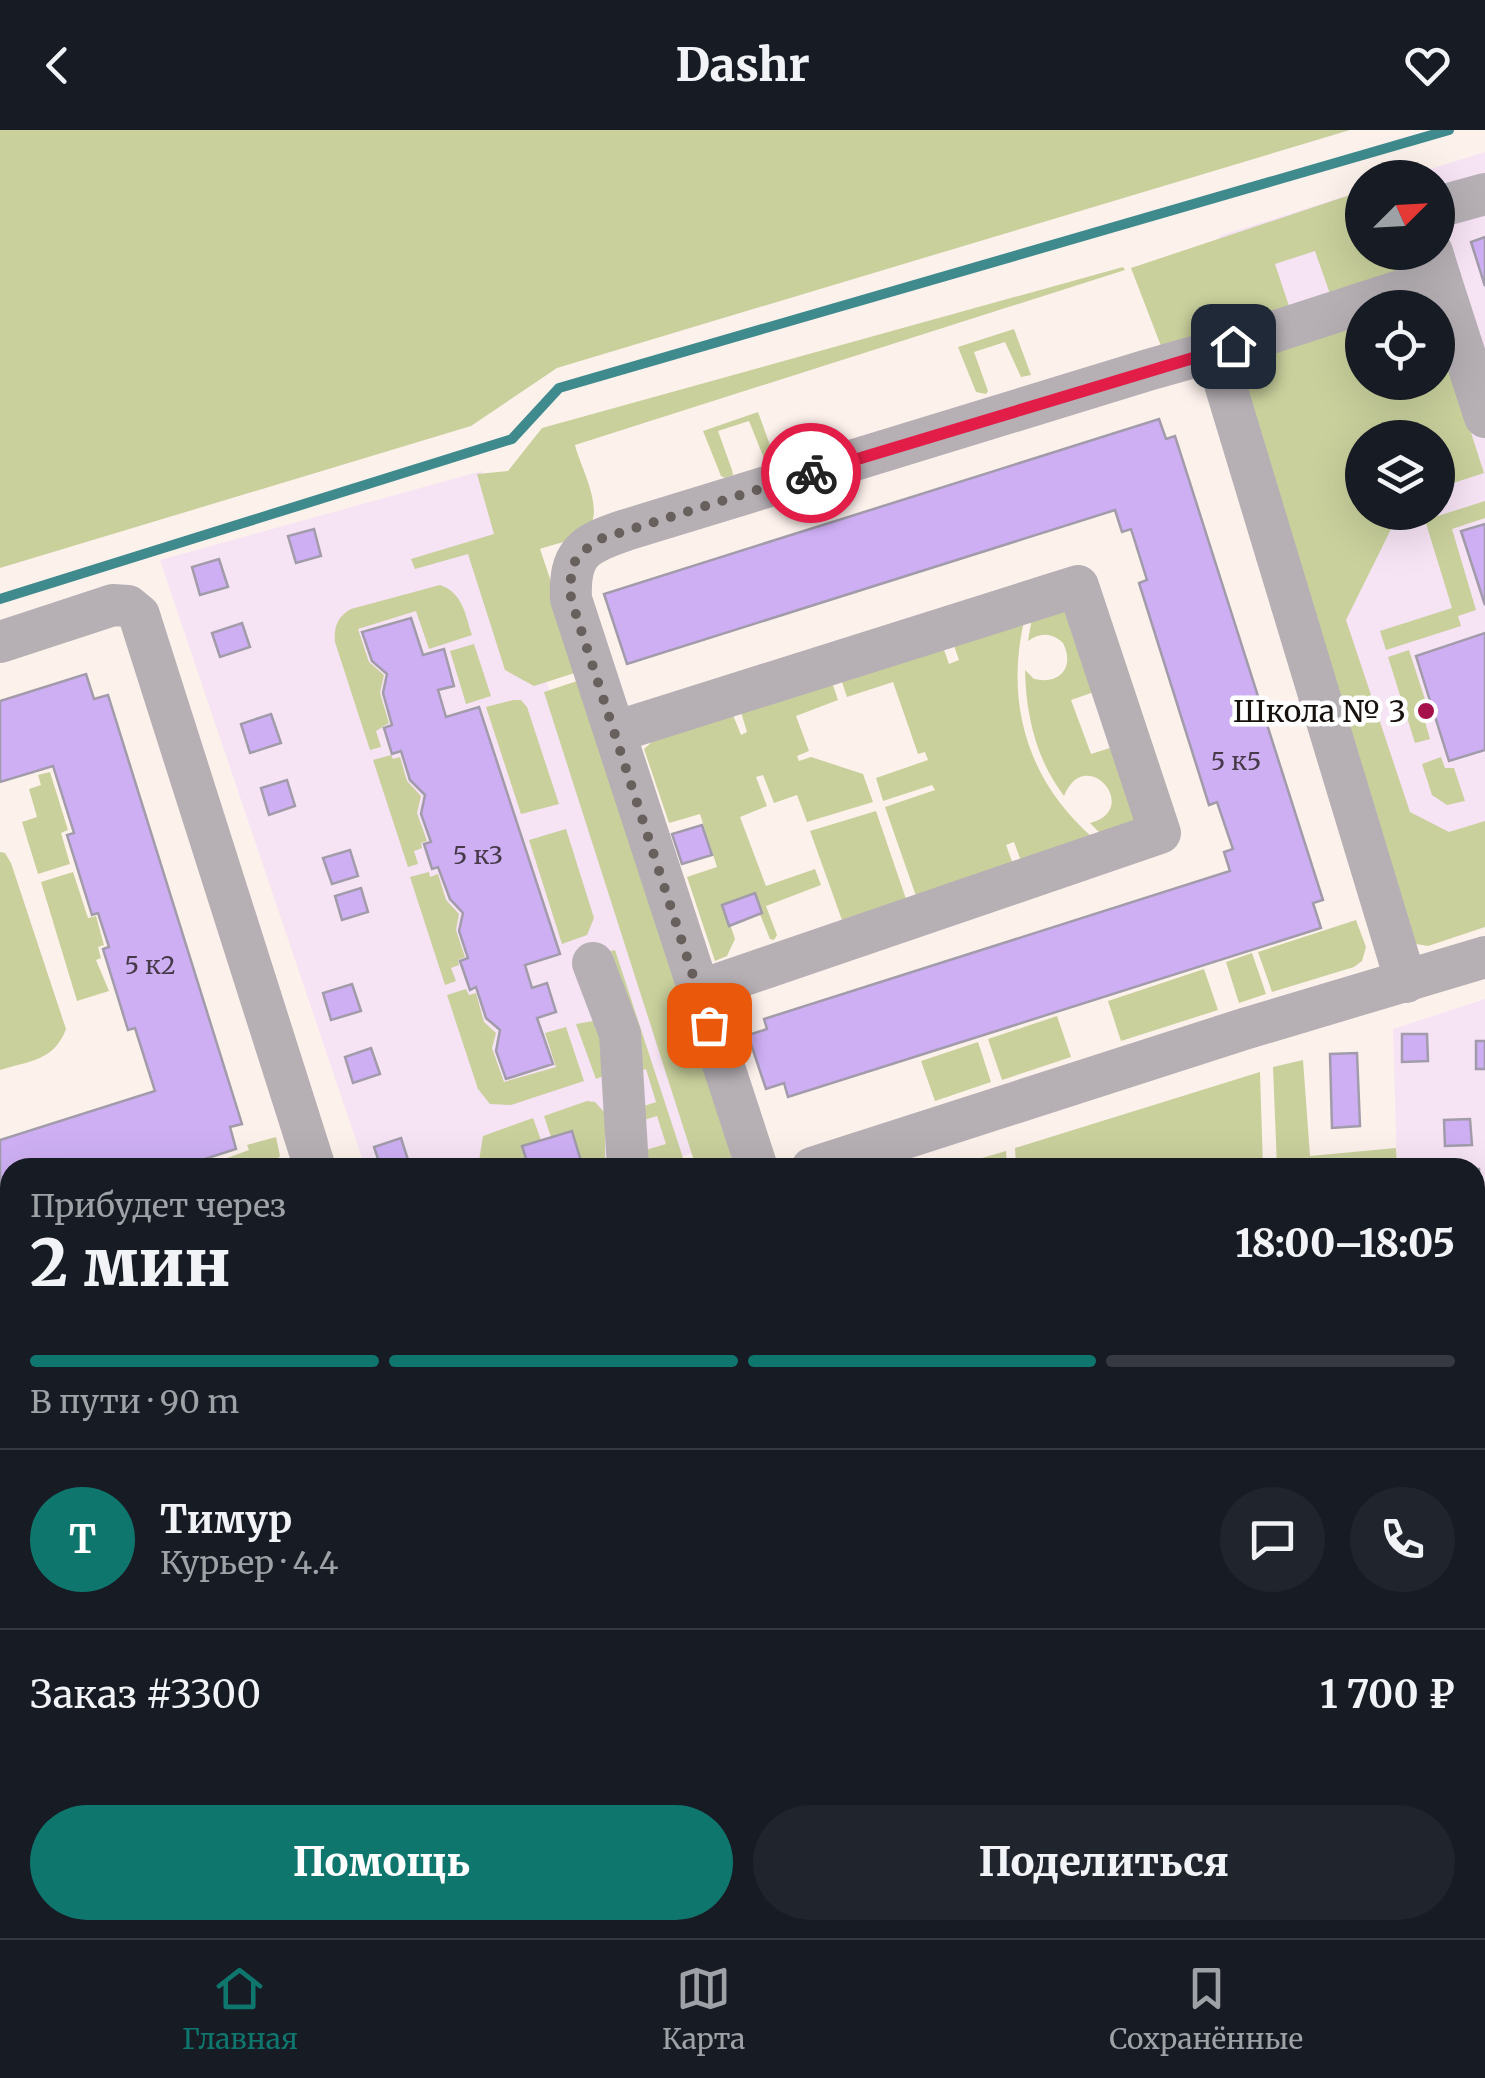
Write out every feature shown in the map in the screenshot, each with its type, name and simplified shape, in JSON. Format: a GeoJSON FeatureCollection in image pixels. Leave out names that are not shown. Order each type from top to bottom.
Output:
{"type":"FeatureCollection","features":[{"type":"Feature","properties":{"kind":"lane"},"geometry":{"type":"LineString","coordinates":[[1455,203],[1485,194]]}},
{"type":"Feature","properties":{"kind":"lane"},"geometry":{"type":"LineString","coordinates":[[754,1158],[571,599],[570,577],[576,555],[600,539],[1216,352],[1426,270]]}},
{"type":"Feature","properties":{"kind":"lane"},"geometry":{"type":"LineString","coordinates":[[1437,270],[1485,417]]}},
{"type":"Feature","properties":{"kind":"lane"},"geometry":{"type":"LineString","coordinates":[[1216,352],[1406,982]]}},
{"type":"Feature","properties":{"kind":"lane"},"geometry":{"type":"LineString","coordinates":[[615,732],[1078,586],[1160,833],[698,990]]}},
{"type":"Feature","properties":{"kind":"lane"},"geometry":{"type":"LineString","coordinates":[[0,642],[113,606],[128,606],[139,615],[313,1158]]}},
{"type":"Feature","properties":{"kind":"lane"},"geometry":{"type":"LineString","coordinates":[[843,1158],[1244,1029],[1485,957]]}},
{"type":"Feature","properties":{"kind":"lane"},"geometry":{"type":"LineString","coordinates":[[592,963],[620,1034],[627,1158]]}},
{"type":"Feature","properties":{"kind":"shaded area","name":"Школа № 3"},"geometry":{"type":"Polygon","coordinates":[[[1485,152],[1485,910],[1435,926],[1219,236],[1345,196],[1345,270],[1455,270],[1455,161],[1485,152]]]}},
{"type":"Feature","properties":{"kind":"shaded area"},"geometry":{"type":"Polygon","coordinates":[[[482,471],[548,686],[704,1149],[678,1158],[362,1158],[160,560],[482,471]]]}},
{"type":"Feature","properties":{"kind":"shaded area"},"geometry":{"type":"Polygon","coordinates":[[[1485,999],[1485,1158],[1397,1158],[1393,1029],[1485,999]]]}},
{"type":"Feature","properties":{"kind":"green space"},"geometry":{"type":"Polygon","coordinates":[[[0,130],[1350,130],[557,368],[471,426],[0,568],[0,130]]]}},
{"type":"Feature","properties":{"kind":"green space"},"geometry":{"type":"Polygon","coordinates":[[[1345,197],[1345,270],[1407,270],[1330,294],[1315,251],[1275,264],[1290,309],[1161,346],[1131,268],[1345,197]]]}},
{"type":"Feature","properties":{"kind":"green space"},"geometry":{"type":"Polygon","coordinates":[[[1123,267],[1125,270],[575,445],[593,501],[592,523],[576,537],[540,549],[581,671],[534,686],[505,670],[468,554],[415,569],[411,559],[494,534],[477,474],[508,471],[542,428],[1123,267]]]}},
{"type":"Feature","properties":{"kind":"green space"},"geometry":{"type":"Polygon","coordinates":[[[1345,327],[1345,400],[1455,400],[1455,383],[1484,473],[1455,482],[1455,420],[1345,420],[1345,530],[1391,530],[1346,620],[1410,812],[1449,832],[1485,821],[1485,927],[1428,946],[1416,944],[1239,361],[1345,327]]]}},
{"type":"Feature","properties":{"kind":"green space"},"geometry":{"type":"Polygon","coordinates":[[[1014,329],[1031,375],[1021,377],[1005,342],[974,352],[988,391],[976,392],[958,347],[1014,329]]]}},
{"type":"Feature","properties":{"kind":"green space"},"geometry":{"type":"Polygon","coordinates":[[[758,412],[775,459],[765,461],[749,421],[718,431],[733,475],[721,476],[703,431],[758,412]]]}},
{"type":"Feature","properties":{"kind":"green space"},"geometry":{"type":"Polygon","coordinates":[[[1485,501],[1485,518],[1455,528],[1455,510],[1485,501]]]}},
{"type":"Feature","properties":{"kind":"green space"},"geometry":{"type":"Polygon","coordinates":[[[1428,530],[1452,530],[1476,610],[1458,616],[1461,626],[1386,650],[1380,631],[1452,608],[1428,530]]]}},
{"type":"Feature","properties":{"kind":"green space"},"geometry":{"type":"Polygon","coordinates":[[[440,585],[458,599],[472,635],[429,649],[416,611],[358,629],[369,662],[384,675],[380,693],[389,723],[376,731],[381,747],[370,750],[335,642],[337,623],[351,609],[440,585]]]}},
{"type":"Feature","properties":{"kind":"green space"},"geometry":{"type":"Polygon","coordinates":[[[1065,611],[1097,691],[1071,700],[1091,754],[1113,747],[1138,820],[1101,834],[1090,823],[1105,816],[1111,794],[1105,784],[1084,776],[1073,781],[1064,796],[1040,752],[1028,704],[1025,670],[1034,679],[1051,679],[1063,672],[1067,660],[1063,643],[1055,637],[1042,635],[1028,641],[1032,618],[1065,611]]]}},
{"type":"Feature","properties":{"kind":"green space"},"geometry":{"type":"Polygon","coordinates":[[[1024,621],[1018,682],[1027,739],[1052,791],[1092,837],[1021,861],[1014,842],[1006,845],[1013,864],[916,896],[885,807],[935,790],[932,785],[883,801],[876,778],[928,760],[925,752],[918,754],[893,682],[847,697],[841,679],[943,647],[949,664],[959,660],[953,643],[1024,621]]]}},
{"type":"Feature","properties":{"kind":"green space"},"geometry":{"type":"Polygon","coordinates":[[[474,644],[491,696],[466,704],[450,651],[474,644]]]}},
{"type":"Feature","properties":{"kind":"green space"},"geometry":{"type":"Polygon","coordinates":[[[1409,650],[1429,712],[1423,715],[1430,739],[1415,743],[1388,657],[1409,650]]]}},
{"type":"Feature","properties":{"kind":"green space"},"geometry":{"type":"Polygon","coordinates":[[[583,679],[732,1151],[731,1158],[693,1158],[544,692],[583,679]]]}},
{"type":"Feature","properties":{"kind":"green space"},"geometry":{"type":"Polygon","coordinates":[[[832,682],[838,700],[796,716],[809,751],[797,756],[799,761],[811,757],[863,774],[873,802],[807,822],[797,795],[774,803],[763,775],[756,777],[767,806],[740,817],[766,886],[815,869],[821,885],[766,906],[777,935],[774,940],[770,939],[752,895],[724,906],[735,939],[727,956],[715,961],[687,877],[717,867],[700,814],[669,823],[644,749],[653,741],[733,715],[741,735],[747,732],[741,712],[832,682]]]}},
{"type":"Feature","properties":{"kind":"green space"},"geometry":{"type":"Polygon","coordinates":[[[521,700],[527,707],[559,804],[521,814],[486,707],[521,700]]]}},
{"type":"Feature","properties":{"kind":"green space"},"geometry":{"type":"Polygon","coordinates":[[[391,755],[393,759],[400,757],[407,781],[421,796],[417,813],[427,841],[414,851],[418,864],[408,867],[373,760],[391,755]]]}},
{"type":"Feature","properties":{"kind":"green space"},"geometry":{"type":"Polygon","coordinates":[[[1441,757],[1445,768],[1454,768],[1465,801],[1447,805],[1432,795],[1422,764],[1441,757]]]}},
{"type":"Feature","properties":{"kind":"green space"},"geometry":{"type":"Polygon","coordinates":[[[50,772],[68,830],[61,833],[70,864],[38,874],[22,822],[37,817],[29,789],[41,785],[38,775],[50,772]]]}},
{"type":"Feature","properties":{"kind":"green space"},"geometry":{"type":"Polygon","coordinates":[[[876,811],[906,899],[842,920],[810,831],[876,811]]]}},
{"type":"Feature","properties":{"kind":"green space"},"geometry":{"type":"Polygon","coordinates":[[[566,829],[594,918],[587,935],[562,944],[529,840],[566,829]]]}},
{"type":"Feature","properties":{"kind":"green space"},"geometry":{"type":"Polygon","coordinates":[[[0,852],[11,863],[66,1029],[47,1054],[0,1070],[0,852]]]}},
{"type":"Feature","properties":{"kind":"green space"},"geometry":{"type":"Polygon","coordinates":[[[73,872],[88,918],[96,916],[104,945],[98,947],[101,958],[96,960],[109,991],[77,1001],[41,882],[73,872]]]}},
{"type":"Feature","properties":{"kind":"green space"},"geometry":{"type":"Polygon","coordinates":[[[429,872],[430,877],[438,874],[446,900],[459,914],[456,930],[465,957],[451,968],[456,981],[445,985],[410,877],[429,872]]]}},
{"type":"Feature","properties":{"kind":"green space"},"geometry":{"type":"Polygon","coordinates":[[[1356,920],[1366,947],[1362,961],[1354,967],[1272,992],[1258,952],[1356,920]]]}},
{"type":"Feature","properties":{"kind":"green space"},"geometry":{"type":"Polygon","coordinates":[[[615,950],[683,1158],[637,1158],[639,1152],[666,1144],[657,1116],[644,1120],[635,1109],[656,1102],[646,1069],[632,1074],[607,952],[615,950]]]}},
{"type":"Feature","properties":{"kind":"green space"},"geometry":{"type":"Polygon","coordinates":[[[1252,953],[1266,994],[1239,1003],[1226,962],[1252,953]]]}},
{"type":"Feature","properties":{"kind":"green space"},"geometry":{"type":"Polygon","coordinates":[[[1204,969],[1218,1010],[1121,1041],[1108,1001],[1204,969]]]}},
{"type":"Feature","properties":{"kind":"green space"},"geometry":{"type":"Polygon","coordinates":[[[466,989],[469,995],[476,993],[484,1022],[496,1033],[492,1048],[504,1082],[556,1067],[545,1033],[566,1027],[584,1081],[511,1105],[490,1104],[478,1089],[447,995],[466,989]]]}},
{"type":"Feature","properties":{"kind":"green space"},"geometry":{"type":"Polygon","coordinates":[[[1057,1016],[1071,1057],[1002,1080],[988,1039],[1057,1016]]]}},
{"type":"Feature","properties":{"kind":"green space"},"geometry":{"type":"Polygon","coordinates":[[[593,1021],[600,1026],[603,1076],[596,1079],[576,1024],[593,1021]]]}},
{"type":"Feature","properties":{"kind":"green space"},"geometry":{"type":"Polygon","coordinates":[[[978,1042],[991,1082],[935,1101],[921,1061],[978,1042]]]}},
{"type":"Feature","properties":{"kind":"green space"},"geometry":{"type":"Polygon","coordinates":[[[1303,1060],[1310,1156],[1396,1148],[1397,1158],[1277,1158],[1273,1067],[1303,1060]]]}},
{"type":"Feature","properties":{"kind":"green space"},"geometry":{"type":"Polygon","coordinates":[[[1260,1072],[1263,1158],[1016,1158],[1015,1148],[1260,1072]]]}},
{"type":"Feature","properties":{"kind":"green space"},"geometry":{"type":"Polygon","coordinates":[[[587,1101],[595,1102],[605,1113],[605,1158],[580,1158],[572,1131],[551,1137],[544,1116],[587,1101]]]}},
{"type":"Feature","properties":{"kind":"green space"},"geometry":{"type":"Polygon","coordinates":[[[533,1118],[541,1140],[522,1146],[526,1158],[479,1158],[483,1136],[533,1118]]]}},
{"type":"Feature","properties":{"kind":"green space"},"geometry":{"type":"Polygon","coordinates":[[[276,1137],[280,1156],[227,1158],[249,1150],[247,1145],[276,1137]]]}},
{"type":"Feature","properties":{"kind":"green space"},"geometry":{"type":"Polygon","coordinates":[[[1006,1151],[1006,1158],[982,1158],[1006,1151]]]}},
{"type":"Feature","properties":{"kind":"building"},"geometry":{"type":"Polygon","coordinates":[[[1485,237],[1485,286],[1471,242],[1485,237]]]}},
{"type":"Feature","properties":{"kind":"building"},"geometry":{"type":"Polygon","coordinates":[[[1159,419],[1166,439],[1175,436],[1323,900],[1313,903],[1321,928],[788,1097],[784,1083],[766,1089],[748,1035],[767,1029],[764,1019],[1230,871],[1224,852],[1233,849],[1217,802],[1209,805],[1139,583],[1147,580],[1131,529],[1122,532],[1115,510],[627,664],[604,594],[1159,419]]]}},
{"type":"Feature","properties":{"kind":"building"},"geometry":{"type":"Polygon","coordinates":[[[1485,524],[1485,605],[1461,531],[1485,524]]]}},
{"type":"Feature","properties":{"kind":"building"},"geometry":{"type":"Polygon","coordinates":[[[314,529],[321,556],[296,563],[288,536],[314,529]]]}},
{"type":"Feature","properties":{"kind":"building"},"geometry":{"type":"Polygon","coordinates":[[[219,559],[228,587],[200,595],[192,567],[219,559]]]}},
{"type":"Feature","properties":{"kind":"building"},"geometry":{"type":"Polygon","coordinates":[[[411,618],[423,655],[444,649],[454,686],[438,690],[446,717],[479,707],[560,954],[525,965],[532,988],[547,983],[556,1012],[537,1018],[553,1064],[506,1079],[496,1051],[500,1030],[486,1018],[476,987],[470,990],[460,961],[468,958],[459,931],[463,913],[450,899],[438,867],[432,869],[424,844],[431,842],[421,814],[425,795],[410,780],[401,751],[392,754],[384,728],[392,725],[383,693],[387,674],[372,661],[362,632],[411,618]]]}},
{"type":"Feature","properties":{"kind":"building"},"geometry":{"type":"Polygon","coordinates":[[[242,623],[250,647],[220,657],[212,633],[242,623]]]}},
{"type":"Feature","properties":{"kind":"building"},"geometry":{"type":"Polygon","coordinates":[[[1485,633],[1485,750],[1449,761],[1416,656],[1485,633]]]}},
{"type":"Feature","properties":{"kind":"building"},"geometry":{"type":"Polygon","coordinates":[[[86,674],[94,699],[108,695],[242,1124],[230,1127],[236,1149],[208,1158],[0,1158],[0,1140],[155,1091],[135,1028],[128,1030],[103,949],[109,947],[98,913],[92,915],[67,835],[74,833],[53,766],[0,782],[0,701],[86,674]]]}},
{"type":"Feature","properties":{"kind":"building"},"geometry":{"type":"Polygon","coordinates":[[[271,714],[281,743],[250,753],[241,724],[271,714]]]}},
{"type":"Feature","properties":{"kind":"building"},"geometry":{"type":"Polygon","coordinates":[[[287,780],[295,806],[269,815],[261,788],[287,780]]]}},
{"type":"Feature","properties":{"kind":"building"},"geometry":{"type":"Polygon","coordinates":[[[702,825],[712,855],[682,864],[672,834],[702,825]]]}},
{"type":"Feature","properties":{"kind":"building"},"geometry":{"type":"Polygon","coordinates":[[[350,850],[358,876],[332,884],[323,858],[350,850]]]}},
{"type":"Feature","properties":{"kind":"building"},"geometry":{"type":"Polygon","coordinates":[[[361,888],[368,912],[342,920],[335,896],[361,888]]]}},
{"type":"Feature","properties":{"kind":"building"},"geometry":{"type":"Polygon","coordinates":[[[755,893],[762,913],[729,926],[722,905],[755,893]]]}},
{"type":"Feature","properties":{"kind":"building"},"geometry":{"type":"Polygon","coordinates":[[[352,984],[361,1011],[331,1020],[323,993],[352,984]]]}},
{"type":"Feature","properties":{"kind":"building"},"geometry":{"type":"Polygon","coordinates":[[[1402,1034],[1427,1034],[1428,1061],[1402,1062],[1402,1034]]]}},
{"type":"Feature","properties":{"kind":"building"},"geometry":{"type":"Polygon","coordinates":[[[1476,1041],[1485,1041],[1485,1069],[1476,1069],[1476,1041]]]}},
{"type":"Feature","properties":{"kind":"building"},"geometry":{"type":"Polygon","coordinates":[[[371,1048],[380,1074],[353,1083],[345,1057],[371,1048]]]}},
{"type":"Feature","properties":{"kind":"building"},"geometry":{"type":"Polygon","coordinates":[[[1357,1053],[1360,1126],[1332,1128],[1330,1054],[1357,1053]]]}},
{"type":"Feature","properties":{"kind":"building"},"geometry":{"type":"Polygon","coordinates":[[[1470,1119],[1472,1145],[1445,1146],[1444,1120],[1470,1119]]]}},
{"type":"Feature","properties":{"kind":"building"},"geometry":{"type":"Polygon","coordinates":[[[572,1131],[580,1158],[526,1158],[522,1146],[572,1131]]]}},
{"type":"Feature","properties":{"kind":"building"},"geometry":{"type":"Polygon","coordinates":[[[401,1138],[407,1158],[378,1158],[374,1147],[401,1138]]]}},
{"type":"Feature","properties":{"kind":"waterway"},"geometry":{"type":"LineString","coordinates":[[0,599],[512,439],[559,388],[1449,130]]}},
{"type":"Feature","properties":{"kind":"way so far"},"geometry":{"type":"LineString","coordinates":[[709,1025],[571,599],[570,577],[576,555],[600,539],[811,473]]}},
{"type":"Feature","properties":{"kind":"place","name":"Школа № 3"},"geometry":{"type":"Point","coordinates":[1426,711]}},
{"type":"Feature","properties":{"kind":"route"},"geometry":{"type":"LineString","coordinates":[[811,473],[1233,346]]}}]}
